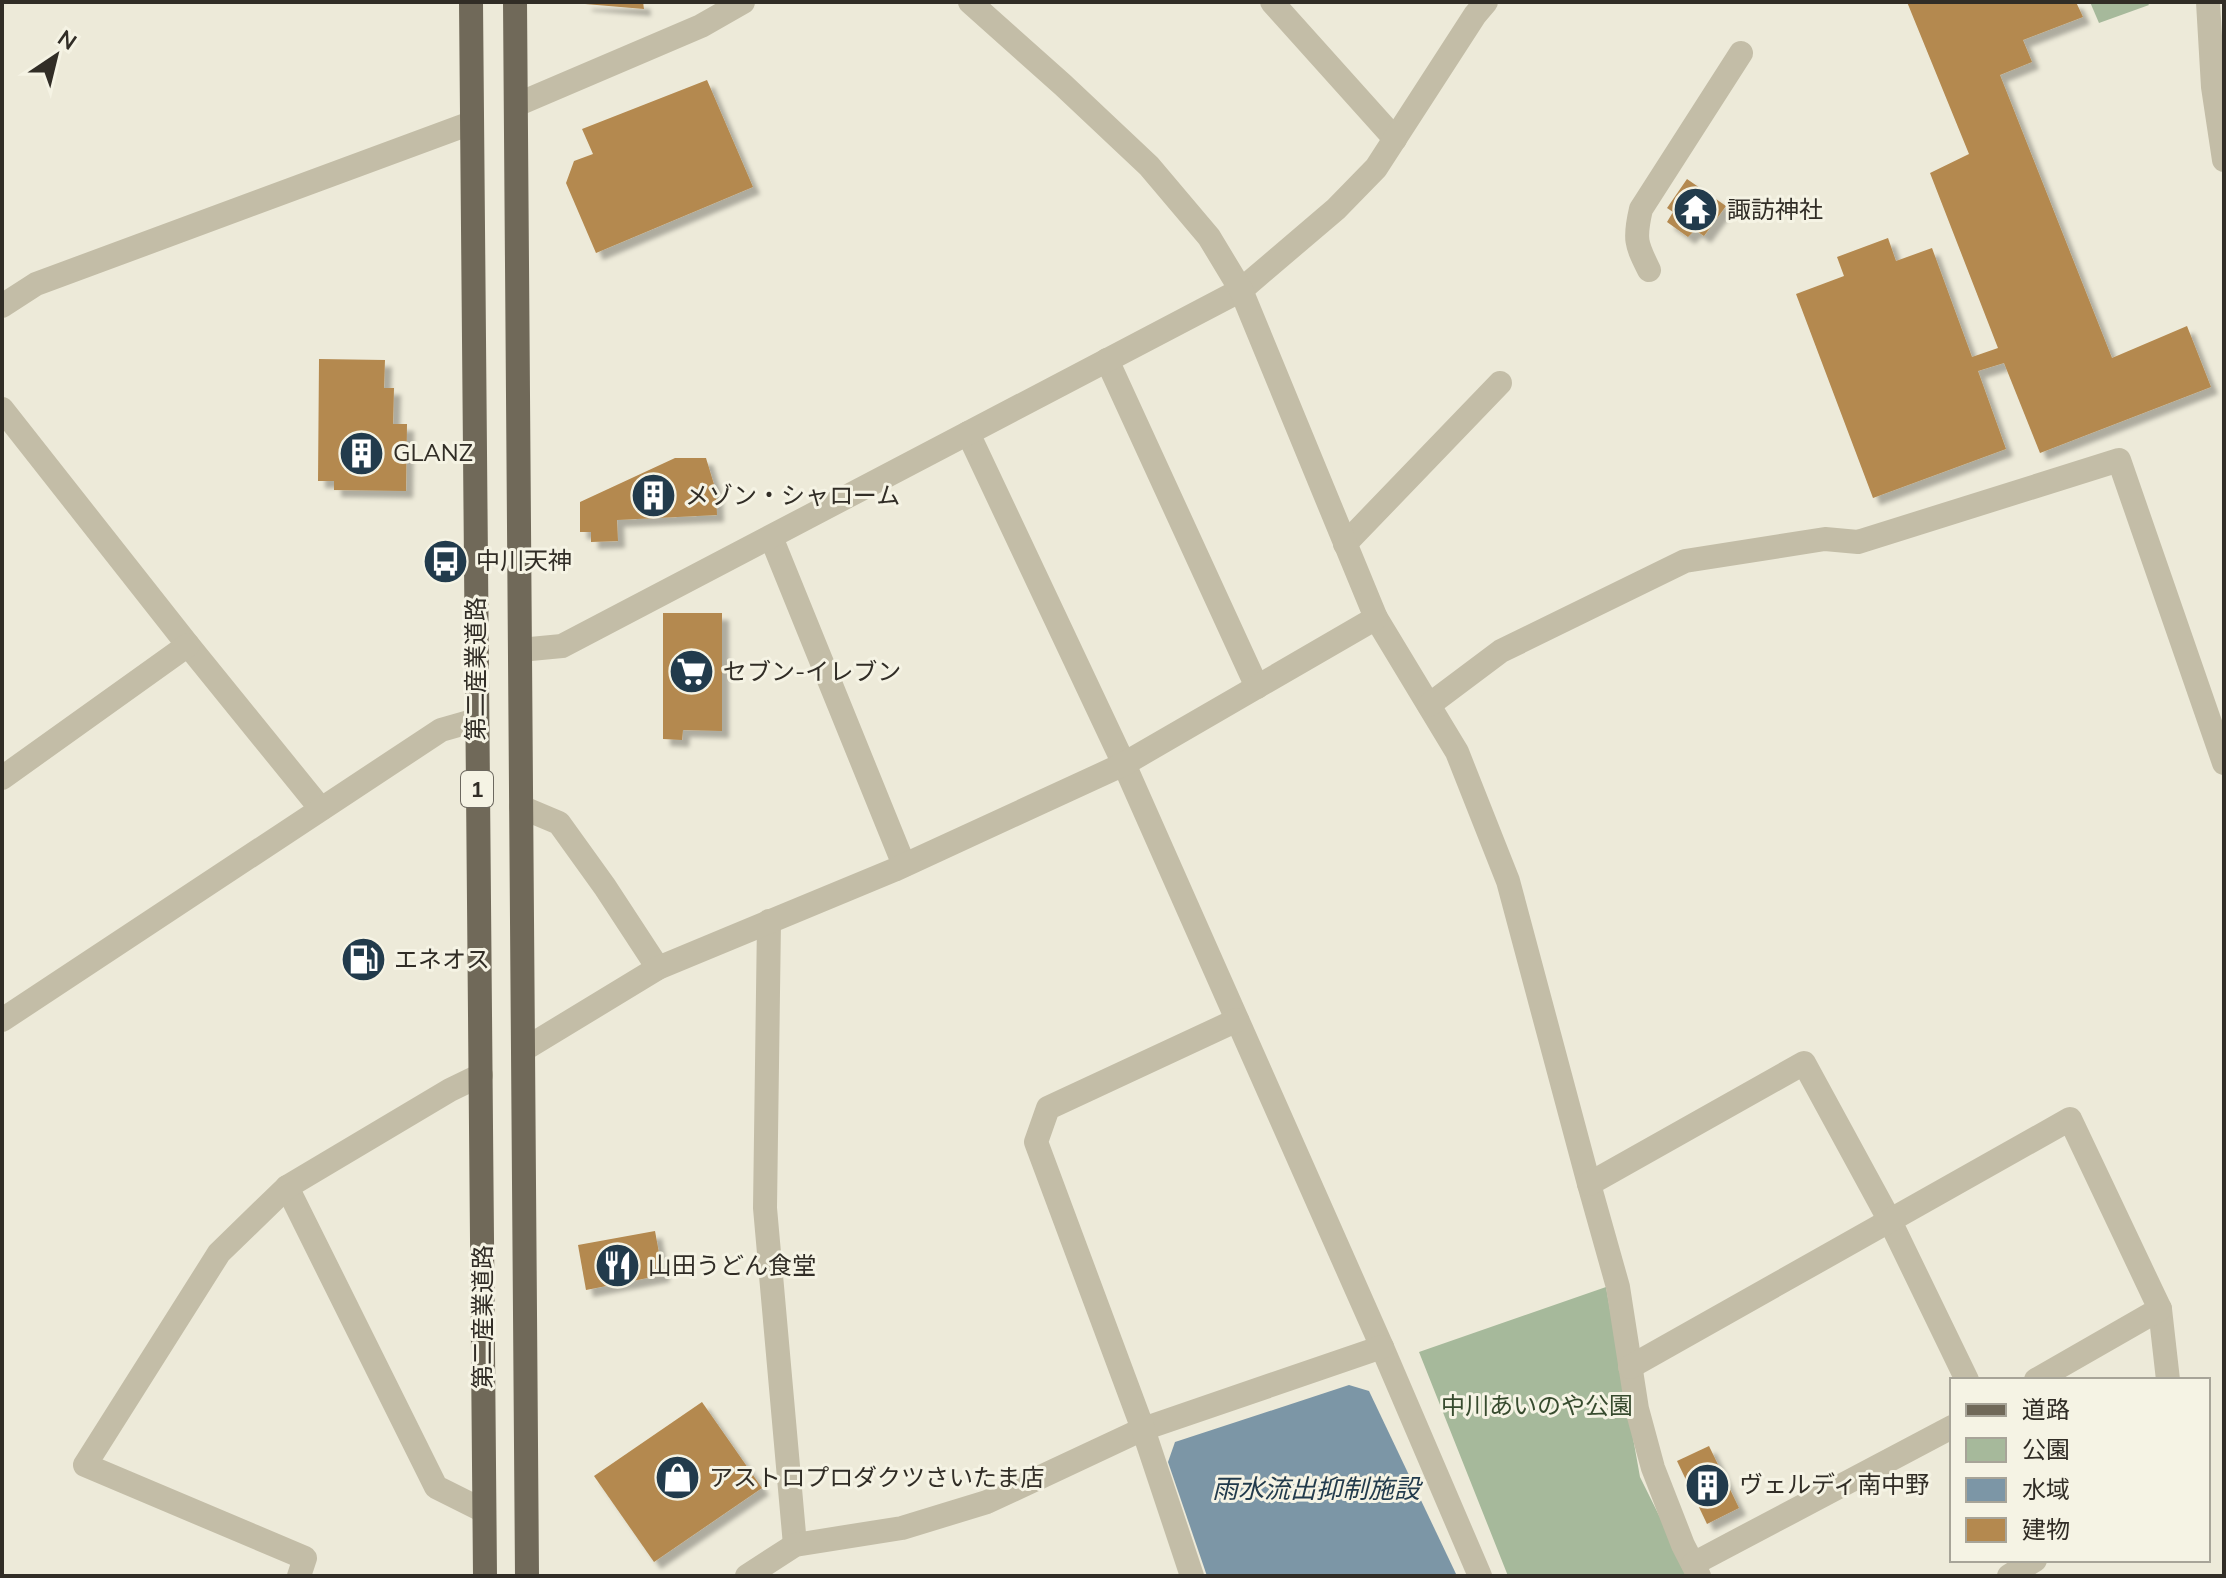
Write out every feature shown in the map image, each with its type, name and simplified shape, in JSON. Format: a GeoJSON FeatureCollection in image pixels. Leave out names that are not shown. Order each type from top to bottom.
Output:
{"type":"FeatureCollection","features":[{"type":"Feature","properties":{"kind":"main road","name":"第二産業道路"},"geometry":{"type":"LineString","coordinates":[[471,2],[485,1576]]}},
{"type":"Feature","properties":{"kind":"main road","name":"第二産業道路"},"geometry":{"type":"LineString","coordinates":[[515,2],[527,1576]]}},
{"type":"Feature","properties":{"kind":"street"},"geometry":{"type":"LineString","coordinates":[[516,105],[701,26],[743,2]]}},
{"type":"Feature","properties":{"kind":"street"},"geometry":{"type":"LineString","coordinates":[[970,2],[1149,166],[1209,237],[1241,290],[1376,618],[1457,752],[1508,881],[1618,1287],[1637,1409],[1653,1468],[1696,1570],[1950,1428]]}},
{"type":"Feature","properties":{"kind":"street"},"geometry":{"type":"LineString","coordinates":[[1272,2],[1395,139]]}},
{"type":"Feature","properties":{"kind":"street"},"geometry":{"type":"LineString","coordinates":[[520,650],[562,646],[1241,290],[1336,209],[1376,168],[1486,2]]}},
{"type":"Feature","properties":{"kind":"street"},"geometry":{"type":"LineString","coordinates":[[2208,2],[2213,87],[2224,160]]}},
{"type":"Feature","properties":{"kind":"street"},"geometry":{"type":"LineString","coordinates":[[1649,270],[1638,247],[1636,231],[1641,209],[1741,53]]}},
{"type":"Feature","properties":{"kind":"street"},"geometry":{"type":"LineString","coordinates":[[2,306],[36,284],[471,123]]}},
{"type":"Feature","properties":{"kind":"street"},"geometry":{"type":"LineString","coordinates":[[1107,360],[1257,687]]}},
{"type":"Feature","properties":{"kind":"street"},"geometry":{"type":"LineString","coordinates":[[1345,544],[1500,383]]}},
{"type":"Feature","properties":{"kind":"street"},"geometry":{"type":"LineString","coordinates":[[2,409],[321,809]]}},
{"type":"Feature","properties":{"kind":"street"},"geometry":{"type":"LineString","coordinates":[[968,433],[1124,764],[1480,1576]]}},
{"type":"Feature","properties":{"kind":"street"},"geometry":{"type":"LineString","coordinates":[[1429,705],[1501,651],[1685,561],[1825,539],[1858,542],[2119,460],[2224,763]]}},
{"type":"Feature","properties":{"kind":"street"},"geometry":{"type":"LineString","coordinates":[[771,537],[904,865]]}},
{"type":"Feature","properties":{"kind":"street"},"geometry":{"type":"LineString","coordinates":[[523,1050],[658,968],[904,865],[1124,764],[1376,618]]}},
{"type":"Feature","properties":{"kind":"street"},"geometry":{"type":"LineString","coordinates":[[2,778],[188,645]]}},
{"type":"Feature","properties":{"kind":"street"},"geometry":{"type":"LineString","coordinates":[[2,1020],[441,730],[476,720]]}},
{"type":"Feature","properties":{"kind":"street"},"geometry":{"type":"LineString","coordinates":[[521,807],[559,823],[658,968]]}},
{"type":"Feature","properties":{"kind":"street"},"geometry":{"type":"LineString","coordinates":[[769,921],[765,1208],[795,1545]]}},
{"type":"Feature","properties":{"kind":"street"},"geometry":{"type":"LineString","coordinates":[[1192,1576],[1143,1429],[1036,1142],[1048,1108],[1237,1020]]}},
{"type":"Feature","properties":{"kind":"street"},"geometry":{"type":"LineString","coordinates":[[1589,1184],[1804,1063],[1890,1221],[1966,1378]]}},
{"type":"Feature","properties":{"kind":"street"},"geometry":{"type":"LineString","coordinates":[[299,1576],[305,1558],[85,1465],[219,1253],[287,1187],[450,1090],[481,1075]]}},
{"type":"Feature","properties":{"kind":"street"},"geometry":{"type":"LineString","coordinates":[[1630,1367],[2070,1119],[2160,1309],[2168,1378]]}},
{"type":"Feature","properties":{"kind":"street"},"geometry":{"type":"LineString","coordinates":[[287,1187],[436,1487],[484,1511]]}},
{"type":"Feature","properties":{"kind":"street"},"geometry":{"type":"LineString","coordinates":[[2039,1378],[2160,1309]]}},
{"type":"Feature","properties":{"kind":"street"},"geometry":{"type":"LineString","coordinates":[[747,1576],[795,1545],[902,1528],[987,1502],[1143,1429],[1382,1347]]}},
{"type":"Feature","properties":{"kind":"street"},"geometry":{"type":"LineString","coordinates":[[2009,1576],[2032,1562]]}},
{"type":"Feature","properties":{"kind":"green space"},"geometry":{"type":"Polygon","coordinates":[[[2090,2],[2147,2],[2149,5],[2099,23],[2090,2]]]}},
{"type":"Feature","properties":{"kind":"green space","name":"中川あいのや公園"},"geometry":{"type":"Polygon","coordinates":[[[1606,1287],[1640,1477],[1689,1576],[1508,1576],[1419,1352],[1606,1287]]]}},
{"type":"Feature","properties":{"kind":"water","name":"雨水流出抑制施設"},"geometry":{"type":"Polygon","coordinates":[[[1349,1385],[1369,1391],[1457,1576],[1207,1576],[1168,1462],[1175,1442],[1349,1385]]]}},
{"type":"Feature","properties":{"kind":"building"},"geometry":{"type":"Polygon","coordinates":[[[643,2],[644,9],[585,4],[643,2]]]}},
{"type":"Feature","properties":{"kind":"building"},"geometry":{"type":"Polygon","coordinates":[[[1907,2],[2076,2],[2083,17],[2023,40],[2032,62],[2000,75],[2112,358],[2187,326],[2211,387],[2040,453],[2004,363],[1978,371],[2006,449],[1873,498],[1796,294],[1844,276],[1837,257],[1888,238],[1896,261],[1932,248],[1972,357],[1998,348],[1930,173],[1969,154],[1907,2]]]}},
{"type":"Feature","properties":{"kind":"building"},"geometry":{"type":"Polygon","coordinates":[[[707,80],[753,187],[596,253],[566,183],[574,161],[593,154],[582,129],[707,80]]]}},
{"type":"Feature","properties":{"kind":"building","name":"諏訪神社"},"geometry":{"type":"Polygon","coordinates":[[[1687,179],[1726,206],[1704,236],[1695,230],[1688,237],[1667,222],[1673,212],[1667,208],[1687,179]]]}},
{"type":"Feature","properties":{"kind":"building","name":"GLANZ"},"geometry":{"type":"Polygon","coordinates":[[[319,359],[385,360],[384,388],[394,388],[393,424],[407,424],[406,491],[334,490],[334,481],[318,481],[319,359]]]}},
{"type":"Feature","properties":{"kind":"building","name":"メゾン・シャローム"},"geometry":{"type":"Polygon","coordinates":[[[675,458],[706,458],[716,491],[717,515],[617,520],[618,541],[591,542],[591,532],[580,532],[580,502],[675,458]]]}},
{"type":"Feature","properties":{"kind":"building","name":"セブン-イレブン"},"geometry":{"type":"Polygon","coordinates":[[[663,613],[722,613],[722,731],[683,730],[682,740],[663,739],[663,613]]]}},
{"type":"Feature","properties":{"kind":"building"},"geometry":{"type":"Polygon","coordinates":[[[655,1231],[663,1275],[586,1290],[578,1245],[655,1231]]]}},
{"type":"Feature","properties":{"kind":"building"},"geometry":{"type":"Polygon","coordinates":[[[702,1402],[762,1488],[654,1562],[594,1476],[702,1402]]]}},
{"type":"Feature","properties":{"kind":"building","name":"ヴェルディ南中野"},"geometry":{"type":"Polygon","coordinates":[[[1709,1446],[1739,1508],[1707,1524],[1677,1461],[1709,1446]]]}},
{"type":"Feature","properties":{"kind":"place","name":"諏訪神社"},"geometry":{"type":"Point","coordinates":[1696,210]}},
{"type":"Feature","properties":{"kind":"place","name":"GLANZ"},"geometry":{"type":"Point","coordinates":[362,453]}},
{"type":"Feature","properties":{"kind":"place","name":"メゾン・シャローム"},"geometry":{"type":"Point","coordinates":[654,496]}},
{"type":"Feature","properties":{"kind":"place","name":"中川天神"},"geometry":{"type":"Point","coordinates":[445,561]}},
{"type":"Feature","properties":{"kind":"place","name":"セブン-イレブン"},"geometry":{"type":"Point","coordinates":[692,672]}},
{"type":"Feature","properties":{"kind":"place","name":"エネオス"},"geometry":{"type":"Point","coordinates":[363,960]}},
{"type":"Feature","properties":{"kind":"place","name":"山田うどん食堂"},"geometry":{"type":"Point","coordinates":[617,1266]}},
{"type":"Feature","properties":{"kind":"place","name":"アストロプロダクツさいたま店"},"geometry":{"type":"Point","coordinates":[678,1478]}},
{"type":"Feature","properties":{"kind":"place","name":"ヴェルディ南中野"},"geometry":{"type":"Point","coordinates":[1708,1485]}}]}
